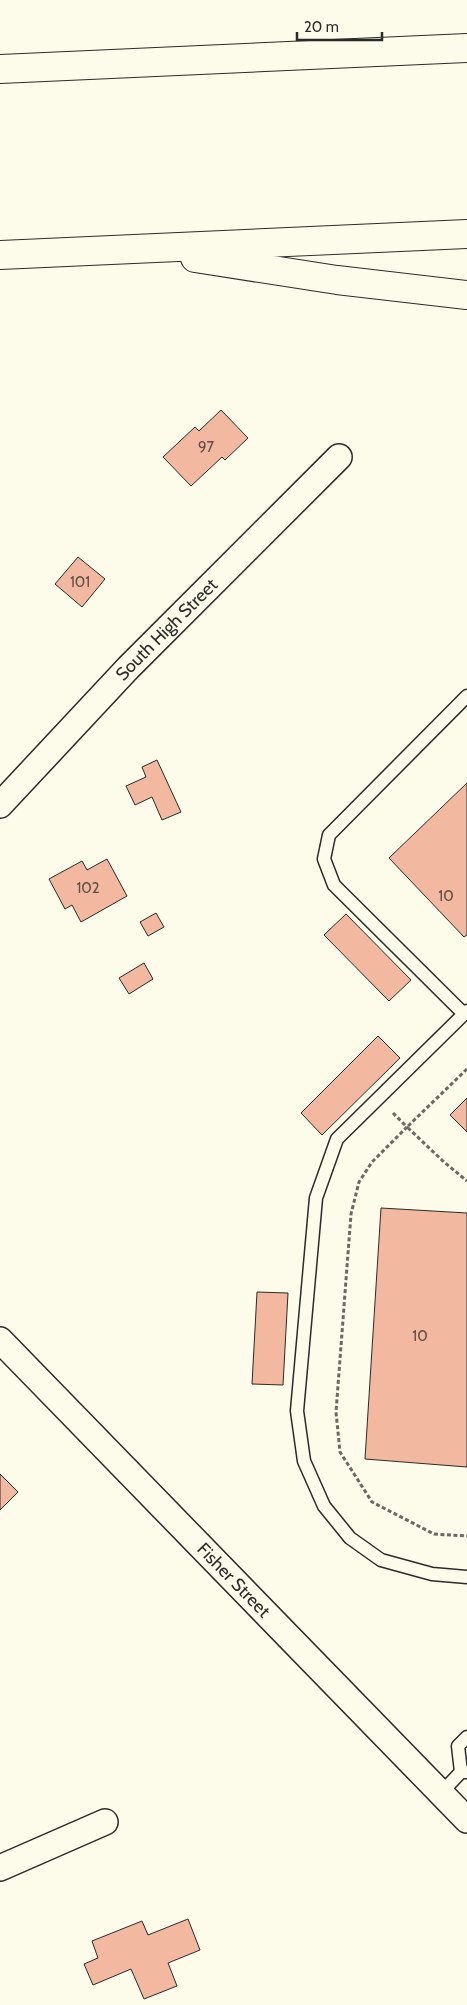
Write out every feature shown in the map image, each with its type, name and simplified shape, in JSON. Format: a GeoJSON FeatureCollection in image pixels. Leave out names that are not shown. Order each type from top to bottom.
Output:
{"type":"FeatureCollection","features":[{"type":"Feature","properties":{"kind":"highway"},"geometry":{"type":"LineString","coordinates":[[0,69],[467,48]]}},
{"type":"Feature","properties":{"kind":"highway"},"geometry":{"type":"LineString","coordinates":[[0,255],[467,234]]}},
{"type":"Feature","properties":{"kind":"highway"},"geometry":{"type":"LineString","coordinates":[[134,249],[337,280],[467,295]]}},
{"type":"Feature","properties":{"kind":"street","name":"South High Street"},"geometry":{"type":"LineString","coordinates":[[0,805],[128,668],[339,457]]}},
{"type":"Feature","properties":{"kind":"street","name":"Fisher Street"},"geometry":{"type":"LineString","coordinates":[[0,1340],[467,1820]]}},
{"type":"Feature","properties":{"kind":"street"},"geometry":{"type":"LineString","coordinates":[[0,1868],[105,1822]]}},
{"type":"Feature","properties":{"kind":"lane"},"geometry":{"type":"LineString","coordinates":[[467,696],[329,835],[324,859],[334,884],[466,1013],[337,1139],[316,1198],[297,1412],[304,1461],[324,1506],[350,1538],[381,1560],[432,1574],[467,1577]]}},
{"type":"Feature","properties":{"kind":"lane"},"geometry":{"type":"LineString","coordinates":[[440,1794],[464,1772],[458,1746],[467,1737]]}},
{"type":"Feature","properties":{"kind":"path"},"geometry":{"type":"LineString","coordinates":[[467,1069],[372,1162],[359,1182],[351,1214],[336,1412],[340,1452],[372,1502],[434,1534],[467,1536]]}},
{"type":"Feature","properties":{"kind":"path"},"geometry":{"type":"LineString","coordinates":[[378,1099],[444,1162],[467,1181]]}},
{"type":"Feature","properties":{"kind":"building"},"geometry":{"type":"Polygon","coordinates":[[[221,410],[248,438],[225,460],[222,457],[191,486],[163,457],[195,427],[199,431],[221,410]]]}},
{"type":"Feature","properties":{"kind":"building"},"geometry":{"type":"Polygon","coordinates":[[[78,557],[105,579],[82,607],[55,584],[78,557]]]}},
{"type":"Feature","properties":{"kind":"building"},"geometry":{"type":"Polygon","coordinates":[[[157,760],[181,812],[162,820],[152,797],[135,805],[126,786],[146,777],[142,767],[157,760]]]}},
{"type":"Feature","properties":{"kind":"building"},"geometry":{"type":"Polygon","coordinates":[[[467,783],[467,935],[464,937],[389,858],[467,783]]]}},
{"type":"Feature","properties":{"kind":"building"},"geometry":{"type":"Polygon","coordinates":[[[107,859],[127,896],[81,922],[72,905],[65,909],[49,879],[82,861],[87,870],[107,859]]]}},
{"type":"Feature","properties":{"kind":"building"},"geometry":{"type":"Polygon","coordinates":[[[156,913],[164,927],[148,936],[140,922],[156,913]]]}},
{"type":"Feature","properties":{"kind":"building"},"geometry":{"type":"Polygon","coordinates":[[[346,914],[411,980],[389,1001],[324,935],[346,914]]]}},
{"type":"Feature","properties":{"kind":"building"},"geometry":{"type":"Polygon","coordinates":[[[144,963],[153,979],[129,994],[119,978],[144,963]]]}},
{"type":"Feature","properties":{"kind":"building"},"geometry":{"type":"Polygon","coordinates":[[[378,1036],[400,1058],[322,1135],[301,1113],[378,1036]]]}},
{"type":"Feature","properties":{"kind":"building"},"geometry":{"type":"Polygon","coordinates":[[[467,1098],[467,1132],[450,1115],[467,1098]]]}},
{"type":"Feature","properties":{"kind":"building"},"geometry":{"type":"Polygon","coordinates":[[[381,1208],[467,1213],[467,1467],[365,1459],[381,1208]]]}},
{"type":"Feature","properties":{"kind":"building"},"geometry":{"type":"Polygon","coordinates":[[[257,1292],[288,1293],[283,1385],[252,1384],[257,1292]]]}},
{"type":"Feature","properties":{"kind":"building"},"geometry":{"type":"Polygon","coordinates":[[[0,1474],[18,1492],[0,1510],[0,1474]]]}},
{"type":"Feature","properties":{"kind":"building"},"geometry":{"type":"Polygon","coordinates":[[[188,1919],[200,1950],[168,1963],[177,1986],[144,1999],[131,1969],[93,1985],[84,1964],[98,1958],[92,1941],[142,1921],[148,1935],[188,1919]]]}}]}
